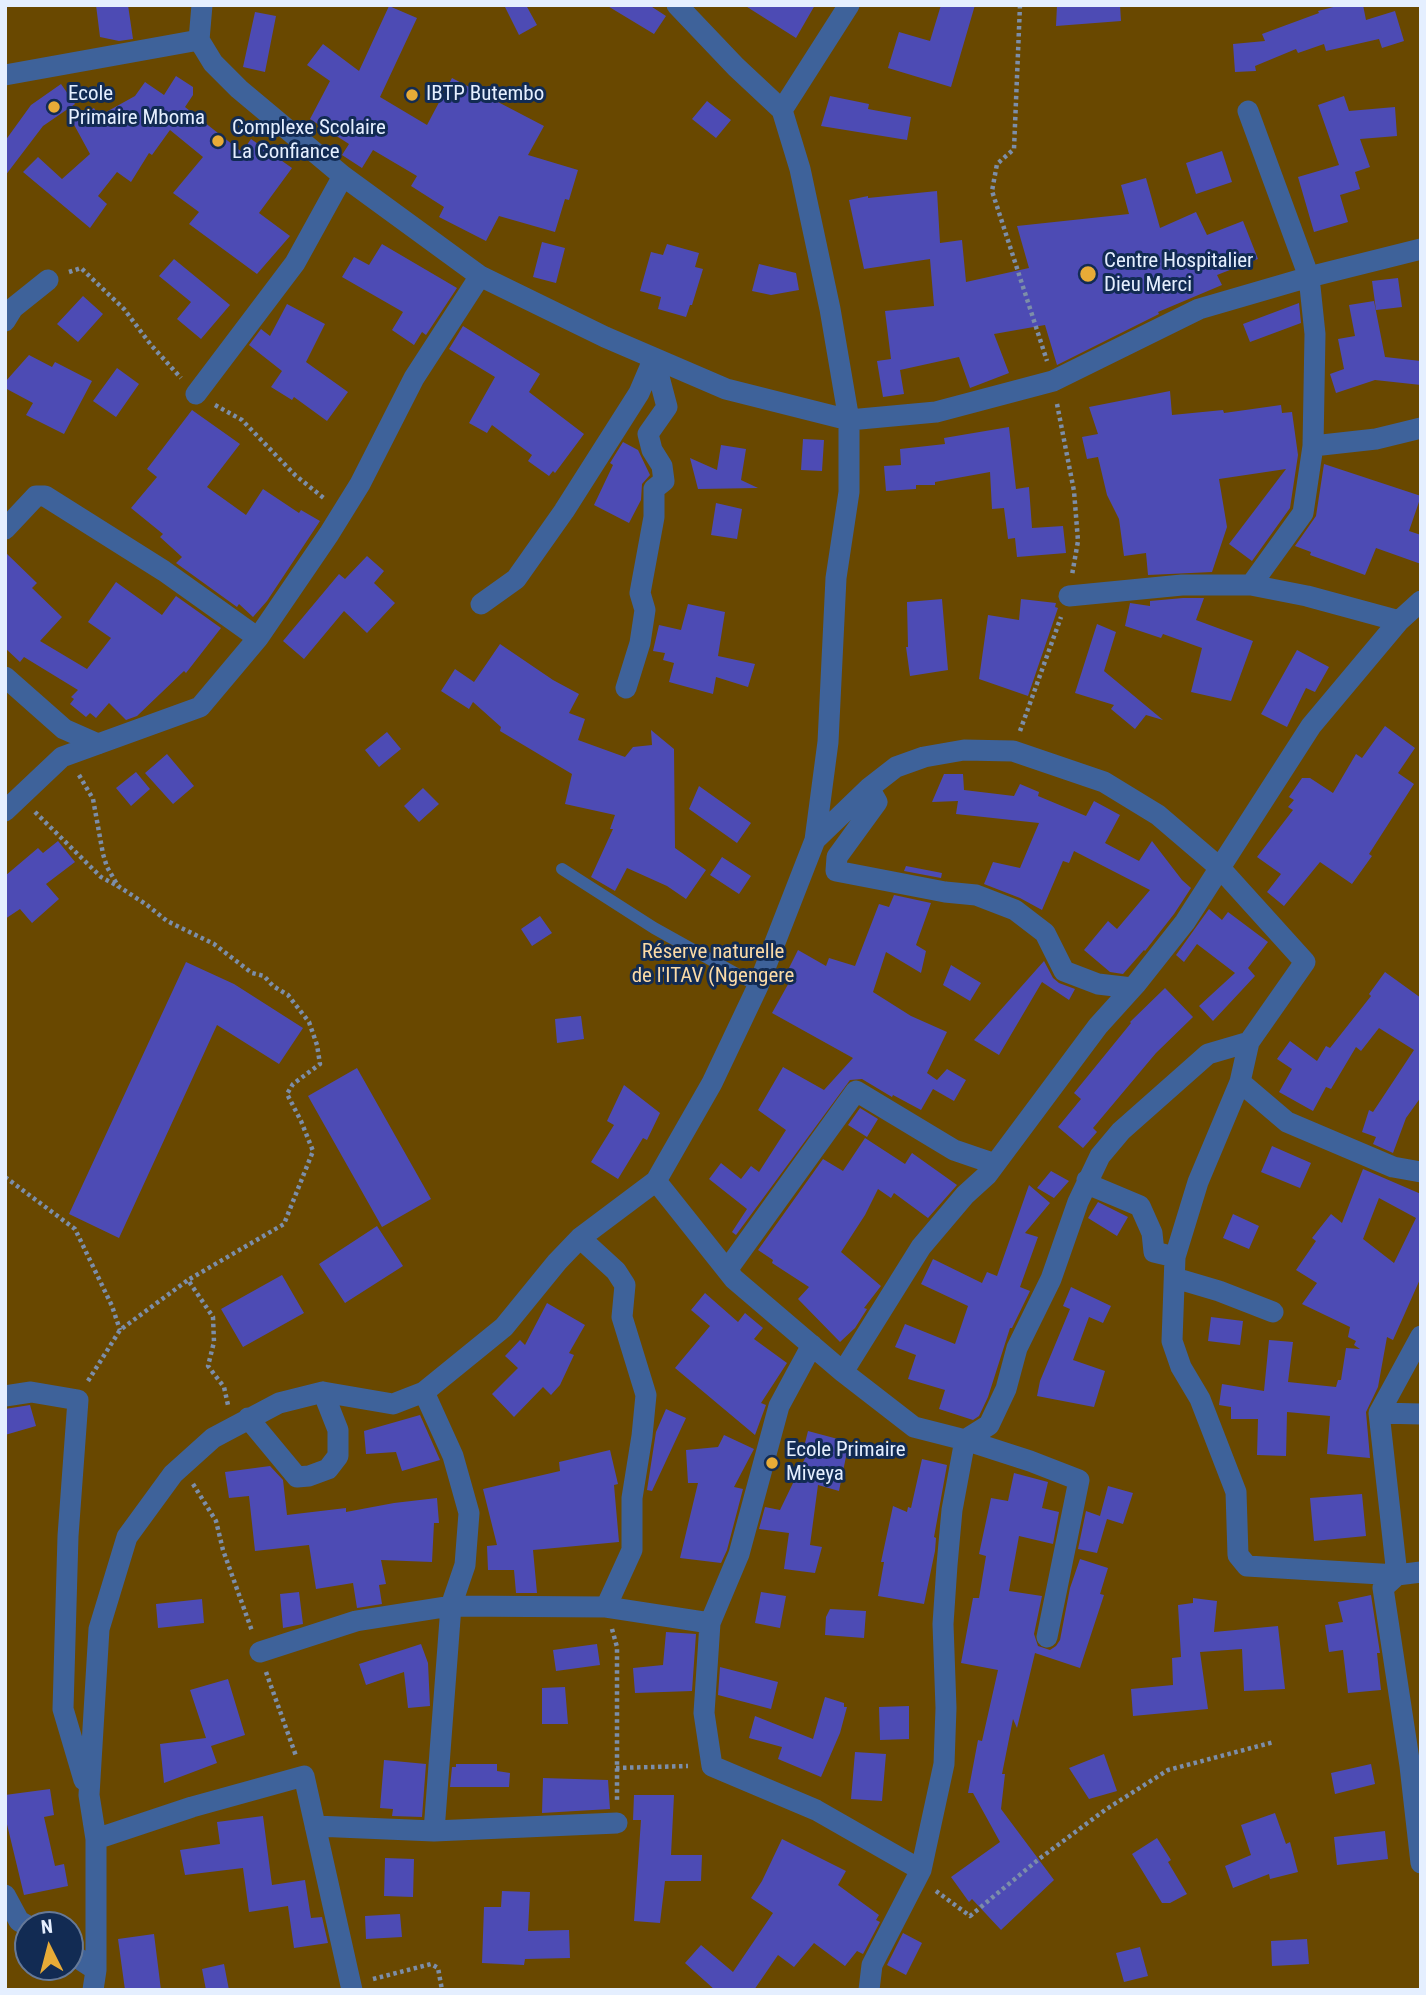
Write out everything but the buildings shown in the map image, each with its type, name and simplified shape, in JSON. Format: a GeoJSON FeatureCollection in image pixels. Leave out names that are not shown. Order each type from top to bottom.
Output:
{"type":"FeatureCollection","features":[{"type":"Feature","properties":{"kind":"street"},"geometry":{"type":"LineString","coordinates":[[202,5],[199,40],[213,63],[239,89],[343,176],[480,276],[605,337],[726,389],[849,420],[936,412],[1053,381],[1199,309],[1421,248]]}},
{"type":"Feature","properties":{"kind":"street"},"geometry":{"type":"LineString","coordinates":[[782,110],[849,5]]}},
{"type":"Feature","properties":{"kind":"street"},"geometry":{"type":"LineString","coordinates":[[89,1795],[99,1629],[127,1537],[181,1466],[213,1438],[279,1403],[323,1392],[393,1404],[424,1392],[505,1326],[556,1262],[580,1238],[656,1181],[712,1083],[758,986],[815,840],[828,742],[836,579],[849,492],[849,420],[830,309],[803,182],[782,110],[736,67],[680,6]]}},
{"type":"Feature","properties":{"kind":"street"},"geometry":{"type":"LineString","coordinates":[[5,75],[199,40]]}},
{"type":"Feature","properties":{"kind":"street"},"geometry":{"type":"LineString","coordinates":[[1248,111],[1309,277],[1315,334],[1313,446],[1303,513],[1251,585]]}},
{"type":"Feature","properties":{"kind":"street"},"geometry":{"type":"LineString","coordinates":[[196,394],[295,263],[343,176]]}},
{"type":"Feature","properties":{"kind":"street"},"geometry":{"type":"LineString","coordinates":[[5,811],[62,757],[200,707],[258,638],[329,534],[360,484],[414,378],[480,276]]}},
{"type":"Feature","properties":{"kind":"street"},"geometry":{"type":"LineString","coordinates":[[5,321],[13,308],[48,280]]}},
{"type":"Feature","properties":{"kind":"street"},"geometry":{"type":"LineString","coordinates":[[481,604],[516,579],[564,511],[639,393],[654,358]]}},
{"type":"Feature","properties":{"kind":"street"},"geometry":{"type":"LineString","coordinates":[[626,688],[640,643],[645,610],[640,593],[654,517],[654,489],[664,481],[662,466],[652,450],[648,434],[667,407],[654,358]]}},
{"type":"Feature","properties":{"kind":"street"},"geometry":{"type":"LineString","coordinates":[[1313,446],[1376,439],[1421,428]]}},
{"type":"Feature","properties":{"kind":"street"},"geometry":{"type":"LineString","coordinates":[[5,529],[36,496],[45,496],[164,571],[258,638]]}},
{"type":"Feature","properties":{"kind":"street"},"geometry":{"type":"LineString","coordinates":[[1069,596],[1182,585],[1251,585],[1307,596],[1399,621]]}},
{"type":"Feature","properties":{"kind":"street"},"geometry":{"type":"LineString","coordinates":[[843,1372],[921,1247],[995,1164],[1098,1027],[1185,922],[1311,726],[1399,621],[1421,601]]}},
{"type":"Feature","properties":{"kind":"street"},"geometry":{"type":"LineString","coordinates":[[5,677],[64,729],[98,744]]}},
{"type":"Feature","properties":{"kind":"street"},"geometry":{"type":"LineString","coordinates":[[815,840],[869,788],[896,767],[924,757],[964,750],[1013,751],[1104,782],[1158,815],[1220,868],[1306,962],[1249,1042],[1240,1082],[1198,1182],[1175,1267],[1172,1341],[1181,1367],[1200,1399],[1236,1492],[1238,1555],[1247,1566],[1397,1575],[1421,1572]]}},
{"type":"Feature","properties":{"kind":"street"},"geometry":{"type":"LineString","coordinates":[[869,788],[877,802],[837,857],[836,871],[945,892],[976,895],[1015,910],[1045,933],[1064,971],[1098,984],[1132,988]]}},
{"type":"Feature","properties":{"kind":"street"},"geometry":{"type":"LineString","coordinates":[[869,1990],[872,1965],[921,1870],[944,1764],[946,1708],[943,1624],[952,1510],[965,1440],[989,1425],[1006,1389],[1017,1348],[1051,1279],[1087,1180],[1100,1156],[1121,1131],[1208,1054],[1249,1042]]}},
{"type":"Feature","properties":{"kind":"street"},"geometry":{"type":"LineString","coordinates":[[1240,1082],[1287,1122],[1393,1167],[1421,1171]]}},
{"type":"Feature","properties":{"kind":"street"},"geometry":{"type":"LineString","coordinates":[[727,1270],[856,1091],[954,1150],[995,1164]]}},
{"type":"Feature","properties":{"kind":"street"},"geometry":{"type":"LineString","coordinates":[[1087,1180],[1090,1185],[1140,1206],[1152,1233],[1154,1252],[1175,1267],[1219,1291],[1273,1312]]}},
{"type":"Feature","properties":{"kind":"street"},"geometry":{"type":"LineString","coordinates":[[656,1181],[734,1279],[843,1372],[914,1427],[965,1440],[1079,1480],[1047,1637]]}},
{"type":"Feature","properties":{"kind":"street"},"geometry":{"type":"LineString","coordinates":[[580,1238],[616,1272],[625,1285],[622,1317],[646,1395],[632,1498],[632,1550],[606,1607]]}},
{"type":"Feature","properties":{"kind":"street"},"geometry":{"type":"LineString","coordinates":[[1397,1575],[1378,1413],[1421,1336]]}},
{"type":"Feature","properties":{"kind":"street"},"geometry":{"type":"LineString","coordinates":[[813,1345],[779,1406],[739,1553],[710,1623],[704,1713],[712,1766],[816,1810],[921,1870]]}},
{"type":"Feature","properties":{"kind":"street"},"geometry":{"type":"LineString","coordinates":[[5,1396],[30,1392],[78,1401],[68,1536],[62,1709],[89,1795],[96,1839],[94,1980]]}},
{"type":"Feature","properties":{"kind":"street"},"geometry":{"type":"LineString","coordinates":[[241,1422],[297,1477],[309,1476],[328,1469],[338,1456],[338,1430],[323,1392]]}},
{"type":"Feature","properties":{"kind":"street"},"geometry":{"type":"LineString","coordinates":[[424,1392],[453,1456],[469,1513],[466,1565],[451,1606],[434,1831]]}},
{"type":"Feature","properties":{"kind":"street"},"geometry":{"type":"LineString","coordinates":[[1378,1413],[1421,1414]]}},
{"type":"Feature","properties":{"kind":"street"},"geometry":{"type":"LineString","coordinates":[[1397,1575],[1383,1588],[1415,1765],[1421,1863]]}},
{"type":"Feature","properties":{"kind":"street"},"geometry":{"type":"LineString","coordinates":[[260,1652],[356,1622],[451,1606],[606,1607],[710,1623]]}},
{"type":"Feature","properties":{"kind":"street"},"geometry":{"type":"LineString","coordinates":[[96,1839],[192,1807],[304,1776],[351,1988]]}},
{"type":"Feature","properties":{"kind":"street"},"geometry":{"type":"LineString","coordinates":[[315,1826],[434,1831],[617,1823]]}},
{"type":"Feature","properties":{"kind":"street"},"geometry":{"type":"LineString","coordinates":[[5,1895],[14,1915]]}},
{"type":"Feature","properties":{"kind":"lane"},"geometry":{"type":"LineString","coordinates":[[562,869],[654,928],[758,986]]}},
{"type":"Feature","properties":{"kind":"path"},"geometry":{"type":"LineString","coordinates":[[62,757],[79,775],[93,799],[103,854],[118,886]]}},
{"type":"Feature","properties":{"kind":"path"},"geometry":{"type":"LineString","coordinates":[[36,779],[28,804],[40,819],[101,877],[147,905],[167,921],[214,944],[252,973],[264,976],[273,986],[288,995],[309,1022],[320,1064],[293,1084],[287,1094],[313,1152],[284,1224],[188,1280],[120,1330],[92,1372],[78,1401]]}},
{"type":"Feature","properties":{"kind":"path"},"geometry":{"type":"LineString","coordinates":[[5,1177],[75,1229],[112,1306],[120,1330]]}},
{"type":"Feature","properties":{"kind":"path"},"geometry":{"type":"LineString","coordinates":[[188,1280],[213,1317],[215,1342],[208,1366],[224,1387],[241,1422]]}},
{"type":"Feature","properties":{"kind":"path"},"geometry":{"type":"LineString","coordinates":[[181,1466],[216,1521],[223,1550],[304,1776]]}},
{"type":"Feature","properties":{"kind":"path"},"geometry":{"type":"LineString","coordinates":[[606,1607],[617,1647],[617,1823]]}},
{"type":"Feature","properties":{"kind":"path"},"geometry":{"type":"LineString","coordinates":[[921,1870],[932,1888],[970,1916],[1039,1859],[1105,1810],[1168,1770],[1273,1742]]}},
{"type":"Feature","properties":{"kind":"path"},"geometry":{"type":"LineString","coordinates":[[616,1768],[712,1766]]}},
{"type":"Feature","properties":{"kind":"path"},"geometry":{"type":"LineString","coordinates":[[351,1988],[431,1964],[438,1968],[442,1990]]}},
{"type":"Feature","properties":{"kind":"green space","name":"Réserve naturelle de l'ITAV (Ngengere"},"geometry":{"type":"Polygon","coordinates":[[[5,5],[1421,5],[1421,1990],[5,1990],[5,5]]]}},
{"type":"Feature","properties":{"kind":"place","name":"IBTP Butembo"},"geometry":{"type":"Point","coordinates":[412,95]}},
{"type":"Feature","properties":{"kind":"place","name":"Ecole Primaire Mboma"},"geometry":{"type":"Point","coordinates":[54,107]}},
{"type":"Feature","properties":{"kind":"place","name":"Complexe Scolaire La Confiance"},"geometry":{"type":"Point","coordinates":[218,141]}},
{"type":"Feature","properties":{"kind":"place","name":"Centre Hospitalier Dieu Merci"},"geometry":{"type":"Point","coordinates":[1088,274]}},
{"type":"Feature","properties":{"kind":"place","name":"Ecole Primaire Miveya"},"geometry":{"type":"Point","coordinates":[772,1463]}}]}
